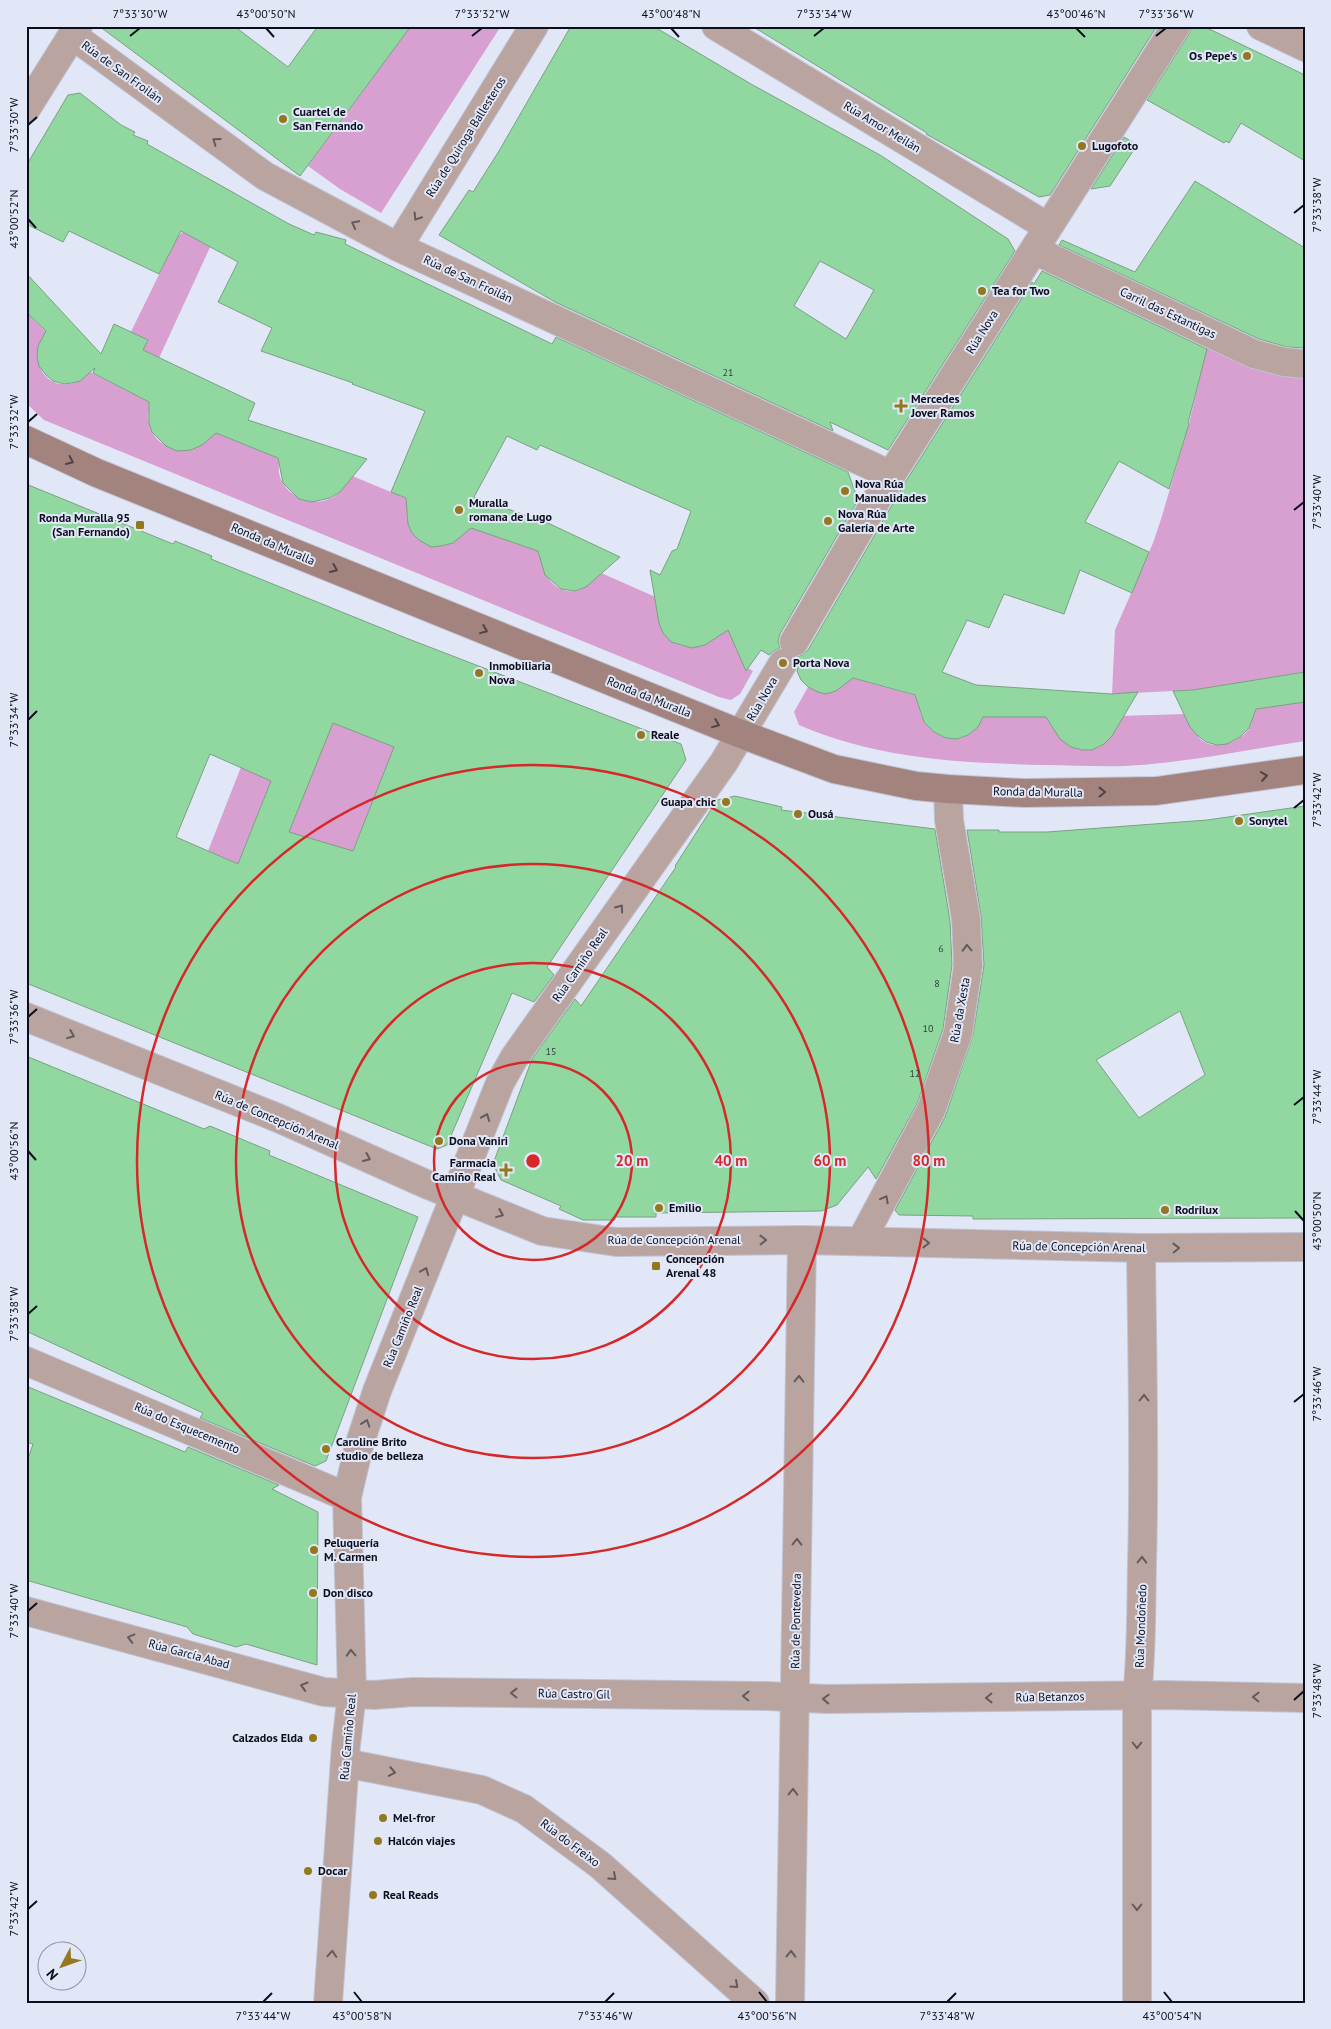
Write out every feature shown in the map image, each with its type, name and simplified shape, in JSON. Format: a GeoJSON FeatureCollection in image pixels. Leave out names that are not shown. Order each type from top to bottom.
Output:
{"type":"FeatureCollection","features":[{"type":"Feature","properties":{"kind":"street","name":"Rúa de Quiroga Ballesteros"},"geometry":{"type":"LineString","coordinates":[[398,247],[534,26]]}},
{"type":"Feature","properties":{"kind":"street","name":"Rúa Amor Meilán"},"geometry":{"type":"LineString","coordinates":[[716,26],[1048,227]]}},
{"type":"Feature","properties":{"kind":"street","name":"Rúa Nova"},"geometry":{"type":"LineString","coordinates":[[741,734],[892,475],[1176,26]]}},
{"type":"Feature","properties":{"kind":"street"},"geometry":{"type":"LineString","coordinates":[[1261,26],[1305,47]]}},
{"type":"Feature","properties":{"kind":"street","name":"Rúa de San Froilán"},"geometry":{"type":"LineString","coordinates":[[75,29],[265,176],[398,247],[892,475]]}},
{"type":"Feature","properties":{"kind":"street"},"geometry":{"type":"LineString","coordinates":[[26,109],[75,29]]}},
{"type":"Feature","properties":{"kind":"street","name":"Carril das Estantigas"},"geometry":{"type":"LineString","coordinates":[[1034,250],[1254,354],[1284,362],[1305,364]]}},
{"type":"Feature","properties":{"kind":"street","name":"Ronda da Muralla"},"geometry":{"type":"LineString","coordinates":[[26,440],[96,473],[741,734],[834,769],[916,786],[1024,793],[1156,791],[1305,770]]}},
{"type":"Feature","properties":{"kind":"street","name":"Rúa Camiño Real"},"geometry":{"type":"LineString","coordinates":[[328,2003],[345,1763],[352,1694],[347,1497],[358,1446],[377,1391],[500,1083],[514,1058],[741,734]]}},
{"type":"Feature","properties":{"kind":"street","name":"Rúa da Xesta"},"geometry":{"type":"LineString","coordinates":[[861,1241],[931,1110],[958,1034],[968,966],[966,919],[949,820],[948,789]]}},
{"type":"Feature","properties":{"kind":"street","name":"Rúa de Concepción Arenal"},"geometry":{"type":"LineString","coordinates":[[26,1017],[278,1118],[542,1231],[616,1242],[802,1240],[1141,1248],[1305,1246]]}},
{"type":"Feature","properties":{"kind":"street","name":"Rúa de Pontevedra"},"geometry":{"type":"LineString","coordinates":[[790,2003],[802,1240]]}},
{"type":"Feature","properties":{"kind":"street","name":"Rúa Mondoñedo"},"geometry":{"type":"LineString","coordinates":[[1137,2003],[1137,1696],[1140,1663],[1144,1504],[1144,1374],[1141,1248]]}},
{"type":"Feature","properties":{"kind":"street","name":"Rúa do Esquecemento"},"geometry":{"type":"LineString","coordinates":[[26,1361],[347,1497]]}},
{"type":"Feature","properties":{"kind":"street","name":"Rúa García Abad"},"geometry":{"type":"LineString","coordinates":[[26,1611],[324,1692],[352,1694]]}},
{"type":"Feature","properties":{"kind":"street","name":"Rúa Castro Gil"},"geometry":{"type":"LineString","coordinates":[[352,1694],[374,1695],[413,1692],[795,1697]]}},
{"type":"Feature","properties":{"kind":"street","name":"Rúa Betanzos"},"geometry":{"type":"LineString","coordinates":[[795,1697],[826,1699],[1164,1695],[1305,1698]]}},
{"type":"Feature","properties":{"kind":"street","name":"Rúa do Freixo"},"geometry":{"type":"LineString","coordinates":[[345,1763],[482,1790],[524,1809],[600,1865],[755,2003]]}},
{"type":"Feature","properties":{"kind":"shaded area"},"geometry":{"type":"Polygon","coordinates":[[[411,26],[501,26],[381,213],[340,189],[308,166],[411,26]]]}},
{"type":"Feature","properties":{"kind":"shaded area"},"geometry":{"type":"Polygon","coordinates":[[[206,177],[235,193],[154,369],[121,352],[178,236],[182,233],[206,177]]]}},
{"type":"Feature","properties":{"kind":"shaded area"},"geometry":{"type":"Polygon","coordinates":[[[26,312],[47,333],[41,342],[38,361],[41,370],[47,377],[54,382],[63,384],[74,383],[90,372],[151,403],[148,418],[151,430],[158,440],[168,447],[180,450],[192,449],[204,443],[214,432],[280,459],[279,471],[282,481],[288,490],[308,501],[330,499],[340,492],[350,475],[410,500],[407,510],[408,520],[416,536],[423,542],[441,546],[451,543],[468,527],[542,552],[543,567],[550,580],[561,589],[567,591],[575,591],[582,588],[599,572],[660,599],[671,642],[687,647],[700,646],[712,640],[724,628],[740,634],[739,650],[741,660],[753,671],[740,694],[731,700],[719,697],[44,420],[26,403],[26,312]]]}},
{"type":"Feature","properties":{"kind":"shaded area"},"geometry":{"type":"Polygon","coordinates":[[[1208,342],[1305,373],[1305,672],[1193,690],[1112,694],[1115,630],[1153,543],[1162,516],[1189,424],[1208,342]]]}},
{"type":"Feature","properties":{"kind":"shaded area"},"geometry":{"type":"Polygon","coordinates":[[[849,677],[920,697],[921,715],[926,724],[940,736],[949,738],[959,738],[968,735],[975,729],[983,717],[1051,717],[1056,731],[1064,742],[1074,748],[1085,750],[1096,748],[1106,741],[1114,731],[1119,716],[1185,714],[1199,737],[1206,743],[1217,745],[1235,740],[1249,729],[1253,709],[1305,702],[1305,741],[1192,759],[1124,766],[982,763],[920,757],[859,745],[799,725],[794,712],[808,687],[820,692],[831,692],[840,687],[849,677]]]}},
{"type":"Feature","properties":{"kind":"shaded area"},"geometry":{"type":"Polygon","coordinates":[[[413,702],[353,851],[270,878],[286,744],[238,864],[208,851],[241,767],[291,732],[413,702]]]}},
{"type":"Feature","properties":{"kind":"building","name":"Cuartel de San Fernando"},"geometry":{"type":"Polygon","coordinates":[[[99,26],[234,26],[288,67],[318,26],[411,26],[300,176],[99,26]]]}},
{"type":"Feature","properties":{"kind":"building"},"geometry":{"type":"Polygon","coordinates":[[[571,26],[653,26],[751,84],[880,155],[1008,239],[1015,251],[888,450],[830,422],[833,431],[555,302],[439,235],[469,190],[473,192],[499,151],[571,26]],[[820,261],[794,306],[846,339],[874,290],[820,261]]]}},
{"type":"Feature","properties":{"kind":"building"},"geometry":{"type":"Polygon","coordinates":[[[752,26],[1157,26],[1050,195],[1039,197],[926,134],[752,26]]]}},
{"type":"Feature","properties":{"kind":"building"},"geometry":{"type":"Polygon","coordinates":[[[1192,26],[1203,26],[1305,75],[1305,161],[1241,123],[1229,143],[1226,141],[1224,143],[1147,100],[1189,34],[1192,26]]]}},
{"type":"Feature","properties":{"kind":"building"},"geometry":{"type":"Polygon","coordinates":[[[80,93],[121,125],[135,132],[133,135],[148,141],[147,144],[289,224],[314,235],[316,232],[346,240],[345,244],[552,344],[556,337],[848,472],[858,500],[780,634],[778,641],[780,648],[769,655],[761,650],[746,671],[728,630],[705,645],[692,648],[671,642],[663,633],[659,623],[650,570],[660,575],[672,551],[677,549],[691,511],[540,445],[537,450],[507,436],[474,497],[550,524],[620,557],[586,587],[575,591],[561,589],[545,575],[538,551],[471,528],[453,543],[441,546],[431,547],[419,540],[412,533],[408,524],[406,498],[391,492],[425,411],[353,383],[261,351],[272,328],[218,302],[238,262],[181,231],[159,274],[69,231],[63,242],[26,224],[26,166],[68,95],[80,93]]]}},
{"type":"Feature","properties":{"kind":"building"},"geometry":{"type":"Polygon","coordinates":[[[1124,137],[1137,145],[1110,186],[1091,189],[1124,137]]]}},
{"type":"Feature","properties":{"kind":"building"},"geometry":{"type":"Polygon","coordinates":[[[1195,181],[1305,248],[1305,348],[1287,347],[1259,339],[1059,245],[1062,240],[1135,272],[1195,181]]]}},
{"type":"Feature","properties":{"kind":"building"},"geometry":{"type":"Polygon","coordinates":[[[1042,271],[1207,349],[1189,424],[1169,489],[1119,461],[1085,522],[1149,552],[1132,593],[1080,570],[1064,614],[1004,594],[989,628],[967,620],[942,672],[976,685],[1112,694],[1138,692],[1112,736],[1104,744],[1092,750],[1071,747],[1060,739],[1046,717],[983,717],[978,727],[968,735],[957,739],[946,738],[934,732],[924,722],[915,695],[853,678],[836,691],[826,694],[808,687],[801,680],[797,671],[799,664],[797,657],[808,650],[906,481],[1032,282],[1034,284],[1042,271]]]}},
{"type":"Feature","properties":{"kind":"building"},"geometry":{"type":"Polygon","coordinates":[[[26,273],[101,354],[114,324],[148,340],[143,350],[255,403],[248,420],[367,459],[340,492],[330,498],[312,502],[299,499],[283,483],[278,458],[216,433],[202,445],[191,450],[177,451],[166,446],[152,432],[149,423],[149,402],[93,373],[95,368],[80,381],[72,383],[64,384],[53,381],[46,375],[39,366],[37,357],[38,346],[46,331],[26,312],[26,273]]]}},
{"type":"Feature","properties":{"kind":"building"},"geometry":{"type":"Polygon","coordinates":[[[26,484],[173,544],[175,541],[212,556],[211,559],[406,638],[681,744],[686,760],[547,967],[554,975],[534,1002],[512,993],[447,1145],[437,1149],[26,983],[26,484]],[[333,723],[289,832],[353,851],[394,747],[333,723]],[[210,754],[176,837],[238,864],[271,781],[210,754]]]}},
{"type":"Feature","properties":{"kind":"building"},"geometry":{"type":"Polygon","coordinates":[[[1305,672],[1305,702],[1256,709],[1249,728],[1240,737],[1227,744],[1217,745],[1206,742],[1197,735],[1190,727],[1173,691],[1193,690],[1305,672]]]}},
{"type":"Feature","properties":{"kind":"building"},"geometry":{"type":"Polygon","coordinates":[[[735,796],[782,807],[781,810],[935,829],[950,921],[952,965],[943,1029],[917,1104],[876,1179],[868,1167],[837,1205],[821,1211],[656,1213],[656,1217],[615,1217],[615,1220],[583,1220],[559,1209],[561,1206],[501,1180],[493,1164],[532,1059],[575,999],[581,1006],[676,867],[717,800],[735,796]]]}},
{"type":"Feature","properties":{"kind":"building"},"geometry":{"type":"Polygon","coordinates":[[[1305,806],[1305,1218],[973,1219],[973,1216],[899,1215],[895,1210],[945,1117],[973,1035],[984,965],[981,916],[967,830],[1047,832],[1207,820],[1305,806]],[[1180,1011],[1096,1060],[1139,1118],[1205,1075],[1180,1011]]]}},
{"type":"Feature","properties":{"kind":"building"},"geometry":{"type":"Polygon","coordinates":[[[26,1056],[204,1129],[210,1126],[270,1151],[269,1155],[418,1217],[326,1461],[315,1466],[200,1418],[203,1413],[26,1331],[26,1056]]]}},
{"type":"Feature","properties":{"kind":"building"},"geometry":{"type":"Polygon","coordinates":[[[26,1386],[185,1452],[188,1447],[279,1485],[272,1489],[318,1512],[317,1665],[246,1644],[236,1647],[193,1634],[187,1627],[26,1580],[26,1465],[33,1444],[26,1442],[26,1386]]]}},
{"type":"Feature","properties":{"kind":"place","name":"Os Pepe's"},"geometry":{"type":"Point","coordinates":[1247,56]}},
{"type":"Feature","properties":{"kind":"place","name":"Cuartel de San Fernando"},"geometry":{"type":"Point","coordinates":[283,119]}},
{"type":"Feature","properties":{"kind":"place","name":"Lugofoto"},"geometry":{"type":"Point","coordinates":[1082,146]}},
{"type":"Feature","properties":{"kind":"place","name":"Tea for Two"},"geometry":{"type":"Point","coordinates":[982,291]}},
{"type":"Feature","properties":{"kind":"place","name":"Mercedes Jover Ramos"},"geometry":{"type":"Point","coordinates":[901,406]}},
{"type":"Feature","properties":{"kind":"place","name":"Nova Rúa Manualidades"},"geometry":{"type":"Point","coordinates":[845,491]}},
{"type":"Feature","properties":{"kind":"place","name":"Muralla romana de Lugo"},"geometry":{"type":"Point","coordinates":[459,510]}},
{"type":"Feature","properties":{"kind":"place","name":"Nova Rúa Galería de Arte"},"geometry":{"type":"Point","coordinates":[828,521]}},
{"type":"Feature","properties":{"kind":"place","name":"Ronda Muralla 95 (San Fernando)"},"geometry":{"type":"Point","coordinates":[140,525]}},
{"type":"Feature","properties":{"kind":"place","name":"Porta Nova"},"geometry":{"type":"Point","coordinates":[783,663]}},
{"type":"Feature","properties":{"kind":"place","name":"Inmobiliaria Nova"},"geometry":{"type":"Point","coordinates":[479,673]}},
{"type":"Feature","properties":{"kind":"place","name":"Reale"},"geometry":{"type":"Point","coordinates":[641,735]}},
{"type":"Feature","properties":{"kind":"place","name":"Guapa chic"},"geometry":{"type":"Point","coordinates":[726,802]}},
{"type":"Feature","properties":{"kind":"place","name":"Ousá"},"geometry":{"type":"Point","coordinates":[798,814]}},
{"type":"Feature","properties":{"kind":"place","name":"Sonytel"},"geometry":{"type":"Point","coordinates":[1239,821]}},
{"type":"Feature","properties":{"kind":"place","name":"Dona Vaniri"},"geometry":{"type":"Point","coordinates":[439,1141]}},
{"type":"Feature","properties":{"kind":"place","name":"Farmacia Camiño Real"},"geometry":{"type":"Point","coordinates":[506,1170]}},
{"type":"Feature","properties":{"kind":"place","name":"Emilio"},"geometry":{"type":"Point","coordinates":[659,1208]}},
{"type":"Feature","properties":{"kind":"place","name":"Rodrilux"},"geometry":{"type":"Point","coordinates":[1165,1210]}},
{"type":"Feature","properties":{"kind":"place","name":"Concepción Arenal 48"},"geometry":{"type":"Point","coordinates":[656,1266]}},
{"type":"Feature","properties":{"kind":"place","name":"Caroline Brito studio de belleza"},"geometry":{"type":"Point","coordinates":[326,1449]}},
{"type":"Feature","properties":{"kind":"place","name":"Peluquería M. Carmen"},"geometry":{"type":"Point","coordinates":[314,1550]}},
{"type":"Feature","properties":{"kind":"place","name":"Don disco"},"geometry":{"type":"Point","coordinates":[313,1593]}},
{"type":"Feature","properties":{"kind":"place","name":"Calzados Elda"},"geometry":{"type":"Point","coordinates":[313,1738]}},
{"type":"Feature","properties":{"kind":"place","name":"Mel-fror"},"geometry":{"type":"Point","coordinates":[383,1818]}},
{"type":"Feature","properties":{"kind":"place","name":"Halcón viajes"},"geometry":{"type":"Point","coordinates":[378,1841]}},
{"type":"Feature","properties":{"kind":"place","name":"Docar"},"geometry":{"type":"Point","coordinates":[308,1871]}},
{"type":"Feature","properties":{"kind":"place","name":"Real Reads"},"geometry":{"type":"Point","coordinates":[373,1895]}}]}
